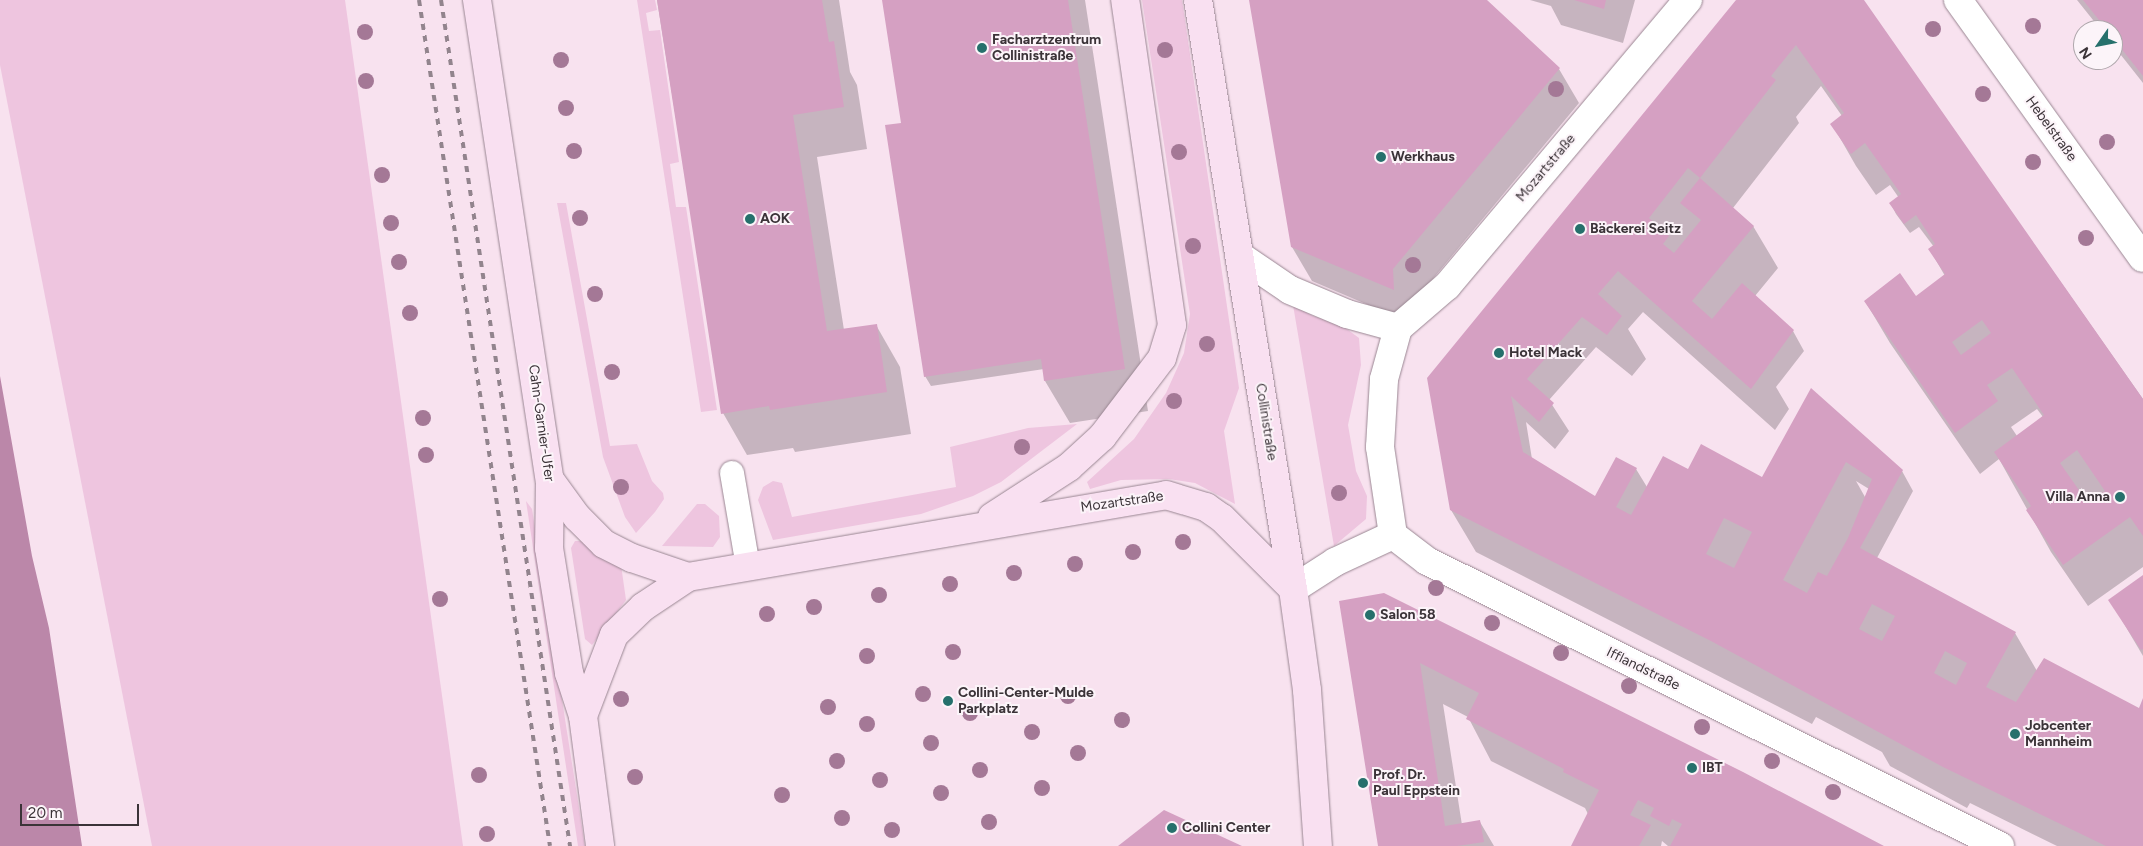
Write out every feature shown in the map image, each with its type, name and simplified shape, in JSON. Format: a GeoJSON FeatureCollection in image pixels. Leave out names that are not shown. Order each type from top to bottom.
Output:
{"type":"FeatureCollection","features":[{"type":"Feature","properties":{"kind":"street","name":"Cahn-Garnier-Ufer"},"geometry":{"type":"LineString","coordinates":[[477,0],[550,480],[549,548],[569,673],[583,716],[600,846]]}},
{"type":"Feature","properties":{"kind":"street","name":"Mozartstraße"},"geometry":{"type":"LineString","coordinates":[[978,525],[1069,467],[1102,438],[1162,358],[1172,325],[1171,301],[1126,0]]}},
{"type":"Feature","properties":{"kind":"street","name":"Collinistraße"},"geometry":{"type":"LineString","coordinates":[[1198,0],[1294,589],[1307,690],[1318,846]]}},
{"type":"Feature","properties":{"kind":"street","name":"Mozartstraße"},"geometry":{"type":"LineString","coordinates":[[1398,328],[1447,286],[1688,0]]}},
{"type":"Feature","properties":{"kind":"street","name":"Hebelstraße"},"geometry":{"type":"LineString","coordinates":[[1958,0],[2143,258]]}},
{"type":"Feature","properties":{"kind":"street"},"geometry":{"type":"LineString","coordinates":[[1240,256],[1290,290],[1347,314],[1398,328],[1384,379],[1380,447],[1392,535],[1335,562],[1294,589]]}},
{"type":"Feature","properties":{"kind":"street","name":"Mozartstraße"},"geometry":{"type":"LineString","coordinates":[[550,480],[581,522],[604,544],[632,558],[688,577]]}},
{"type":"Feature","properties":{"kind":"street","name":"Mozartstraße"},"geometry":{"type":"LineString","coordinates":[[583,716],[614,635],[642,607],[688,577],[978,525],[1166,495],[1206,507],[1222,518],[1294,589]]}},
{"type":"Feature","properties":{"kind":"street","name":"Ifflandstraße"},"geometry":{"type":"LineString","coordinates":[[1392,535],[1427,561],[2000,846]]}},
{"type":"Feature","properties":{"kind":"lane"},"geometry":{"type":"LineString","coordinates":[[732,473],[748,567]]}},
{"type":"Feature","properties":{"kind":"shaded area"},"geometry":{"type":"Polygon","coordinates":[[[0,0],[345,0],[463,846],[152,846],[0,65],[0,0]]]}},
{"type":"Feature","properties":{"kind":"shaded area"},"geometry":{"type":"Polygon","coordinates":[[[637,0],[655,0],[657,10],[646,13],[649,31],[660,30],[679,162],[670,164],[676,207],[686,207],[717,410],[701,412],[637,0]]]}},
{"type":"Feature","properties":{"kind":"shaded area"},"geometry":{"type":"Polygon","coordinates":[[[1142,0],[1182,0],[1239,388],[1224,431],[1235,504],[1195,483],[1169,479],[1121,480],[1090,489],[1087,482],[1134,439],[1166,393],[1184,353],[1190,314],[1142,0]]]}},
{"type":"Feature","properties":{"kind":"shaded area"},"geometry":{"type":"Polygon","coordinates":[[[557,203],[566,203],[610,446],[637,444],[652,481],[663,493],[664,499],[636,533],[625,517],[603,457],[557,203]]]}},
{"type":"Feature","properties":{"kind":"shaded area"},"geometry":{"type":"Polygon","coordinates":[[[1293,305],[1313,316],[1340,324],[1359,338],[1361,365],[1348,425],[1356,471],[1367,496],[1366,519],[1334,546],[1293,305]]]}},
{"type":"Feature","properties":{"kind":"shaded area"},"geometry":{"type":"Polygon","coordinates":[[[0,376],[32,556],[49,628],[82,846],[0,846],[0,376]]]}},
{"type":"Feature","properties":{"kind":"shaded area"},"geometry":{"type":"Polygon","coordinates":[[[1077,424],[1001,482],[973,496],[921,514],[773,540],[758,500],[763,487],[773,481],[782,483],[792,517],[956,487],[950,447],[1028,428],[1077,424]]]}},
{"type":"Feature","properties":{"kind":"shaded area"},"geometry":{"type":"Polygon","coordinates":[[[526,501],[532,509],[585,846],[578,846],[526,501]]]}},
{"type":"Feature","properties":{"kind":"shaded area"},"geometry":{"type":"Polygon","coordinates":[[[697,504],[705,504],[719,516],[720,537],[713,547],[662,546],[697,504]]]}},
{"type":"Feature","properties":{"kind":"shaded area"},"geometry":{"type":"Polygon","coordinates":[[[575,541],[584,541],[621,565],[626,600],[592,645],[585,639],[571,548],[575,541]]]}},
{"type":"Feature","properties":{"kind":"building","name":"AOK"},"geometry":{"type":"Polygon","coordinates":[[[657,0],[822,0],[829,42],[834,41],[844,107],[793,115],[827,331],[877,324],[887,392],[770,410],[769,406],[721,414],[657,0]]]}},
{"type":"Feature","properties":{"kind":"building"},"geometry":{"type":"Polygon","coordinates":[[[882,0],[1068,0],[1125,369],[1044,381],[1041,359],[924,377],[885,125],[901,123],[882,0]]]}},
{"type":"Feature","properties":{"kind":"building","name":"Werkhaus"},"geometry":{"type":"Polygon","coordinates":[[[1249,0],[1487,0],[1560,68],[1393,269],[1394,290],[1291,247],[1249,0]]]}},
{"type":"Feature","properties":{"kind":"building"},"geometry":{"type":"Polygon","coordinates":[[[1574,0],[1606,0],[1604,9],[1574,0]]]}},
{"type":"Feature","properties":{"kind":"building"},"geometry":{"type":"Polygon","coordinates":[[[1736,0],[1864,0],[2143,399],[2143,536],[2130,517],[2063,565],[2026,510],[2031,506],[1994,452],[2044,415],[2012,368],[1987,385],[1998,401],[1955,433],[1864,301],[1900,273],[1916,296],[1945,274],[1928,249],[1935,244],[1916,215],[1904,224],[1889,203],[1901,194],[1865,143],[1851,154],[1830,124],[1844,113],[1796,45],[1771,76],[1776,80],[1700,178],[1754,226],[1692,301],[1712,319],[1742,283],[1794,330],[1751,389],[1618,271],[1598,294],[1622,316],[1607,335],[1582,317],[1527,379],[1554,403],[1539,422],[1511,396],[1523,452],[1595,496],[1616,457],[1637,468],[1616,507],[1631,515],[1663,456],[1688,469],[1701,444],[1762,477],[1811,388],[1903,470],[1860,548],[2016,632],[1986,687],[2016,702],[2044,658],[2139,708],[2143,698],[2143,846],[2106,846],[1943,767],[1711,641],[1450,510],[1427,378],[1736,0]],[[1688,168],[1649,218],[1669,236],[1663,244],[1674,253],[1701,220],[1680,203],[1700,178],[1688,168]],[[1982,320],[1952,342],[1961,355],[1991,333],[1982,320]],[[2077,450],[2060,463],[2088,503],[2105,491],[2077,450]],[[1846,462],[1783,580],[1807,593],[1818,572],[1827,576],[1848,538],[1872,479],[1846,462]],[[1724,518],[1706,554],[1734,568],[1752,532],[1724,518]],[[1872,604],[1859,629],[1882,641],[1895,616],[1872,604]],[[1945,651],[1934,673],[1956,685],[1967,663],[1945,651]]]}},
{"type":"Feature","properties":{"kind":"building"},"geometry":{"type":"Polygon","coordinates":[[[2083,0],[2143,0],[2143,76],[2123,51],[2123,20],[2099,20],[2083,0]]]}},
{"type":"Feature","properties":{"kind":"building"},"geometry":{"type":"Polygon","coordinates":[[[2143,575],[2143,649],[2141,650],[2108,600],[2143,575]]]}},
{"type":"Feature","properties":{"kind":"building"},"geometry":{"type":"Polygon","coordinates":[[[1384,593],[1743,772],[1884,846],[1670,846],[1682,824],[1672,819],[1669,826],[1650,816],[1654,808],[1638,800],[1630,815],[1651,825],[1639,846],[1571,846],[1599,790],[1563,772],[1564,769],[1466,719],[1479,693],[1420,663],[1445,826],[1480,820],[1484,842],[1457,846],[1378,846],[1339,601],[1384,593]]]}},
{"type":"Feature","properties":{"kind":"building","name":"Collini Center"},"geometry":{"type":"Polygon","coordinates":[[[1164,810],[1242,846],[1118,846],[1164,810]]]}},
{"type":"Feature","properties":{"kind":"railway"},"geometry":{"type":"LineString","coordinates":[[419,0],[550,846]]}},
{"type":"Feature","properties":{"kind":"railway"},"geometry":{"type":"LineString","coordinates":[[441,0],[570,846]]}},
{"type":"Feature","properties":{"kind":"place","name":"Facharztzentrum Collinistraße"},"geometry":{"type":"Point","coordinates":[982,48]}},
{"type":"Feature","properties":{"kind":"place","name":"Werkhaus"},"geometry":{"type":"Point","coordinates":[1381,157]}},
{"type":"Feature","properties":{"kind":"place","name":"AOK"},"geometry":{"type":"Point","coordinates":[750,219]}},
{"type":"Feature","properties":{"kind":"place","name":"Bäckerei Seitz"},"geometry":{"type":"Point","coordinates":[1580,229]}},
{"type":"Feature","properties":{"kind":"place","name":"Hotel Mack"},"geometry":{"type":"Point","coordinates":[1499,353]}},
{"type":"Feature","properties":{"kind":"place","name":"Villa Anna"},"geometry":{"type":"Point","coordinates":[2120,497]}},
{"type":"Feature","properties":{"kind":"place","name":"Salon 58"},"geometry":{"type":"Point","coordinates":[1370,615]}},
{"type":"Feature","properties":{"kind":"place","name":"Collini-Center-Mulde Parkplatz"},"geometry":{"type":"Point","coordinates":[948,701]}},
{"type":"Feature","properties":{"kind":"place","name":"Jobcenter Mannheim"},"geometry":{"type":"Point","coordinates":[2015,734]}},
{"type":"Feature","properties":{"kind":"place","name":"IBT"},"geometry":{"type":"Point","coordinates":[1692,768]}},
{"type":"Feature","properties":{"kind":"place","name":"Prof. Dr. Paul Eppstein"},"geometry":{"type":"Point","coordinates":[1363,783]}},
{"type":"Feature","properties":{"kind":"place","name":"Collini Center"},"geometry":{"type":"Point","coordinates":[1172,828]}}]}
